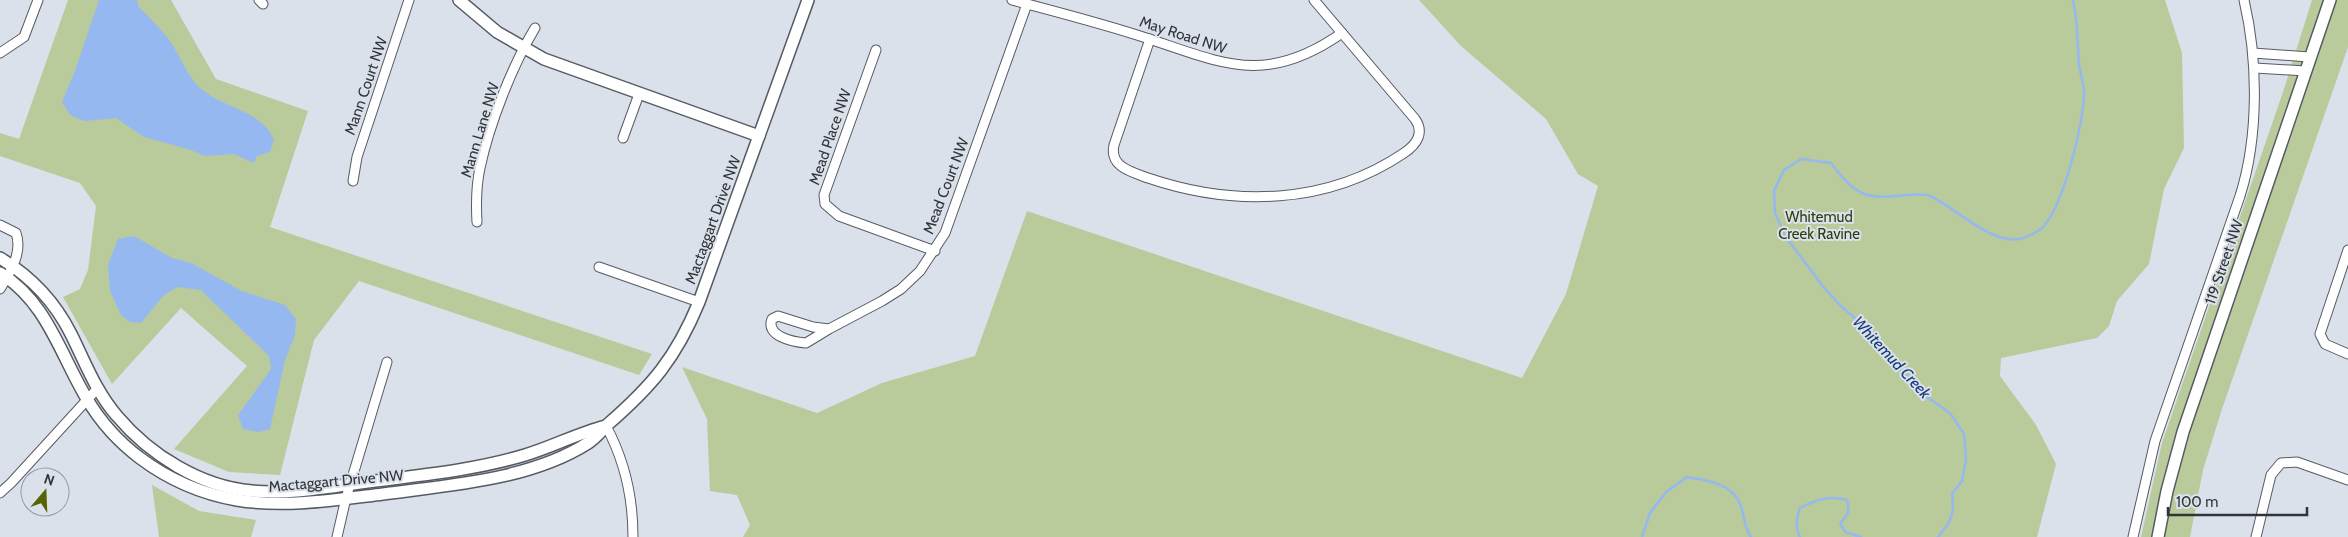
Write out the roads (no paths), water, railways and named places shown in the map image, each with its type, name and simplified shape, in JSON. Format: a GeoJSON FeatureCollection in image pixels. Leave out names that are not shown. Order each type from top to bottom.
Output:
{"type":"FeatureCollection","features":[{"type":"Feature","properties":{"kind":"street"},"geometry":{"type":"LineString","coordinates":[[0,53],[24,37],[38,0]]}},
{"type":"Feature","properties":{"kind":"street","name":"Mann Court NW"},"geometry":{"type":"LineString","coordinates":[[353,181],[357,157],[409,0]]}},
{"type":"Feature","properties":{"kind":"street"},"geometry":{"type":"LineString","coordinates":[[459,0],[484,22],[523,48],[564,68],[759,136]]}},
{"type":"Feature","properties":{"kind":"street","name":"Mactaggart Drive NW"},"geometry":{"type":"LineString","coordinates":[[4,275],[32,300],[49,324],[87,400],[114,434],[140,458],[171,477],[199,490],[230,498],[267,503],[346,498],[452,485],[515,472],[572,452],[588,443],[635,402],[659,374],[684,336],[699,302],[808,0]]}},
{"type":"Feature","properties":{"kind":"street","name":"May Road NW"},"geometry":{"type":"LineString","coordinates":[[1012,0],[1079,17],[1219,62],[1257,66],[1280,63],[1304,56],[1342,33]]}},
{"type":"Feature","properties":{"kind":"street"},"geometry":{"type":"LineString","coordinates":[[1150,39],[1114,145],[1113,153],[1116,162],[1129,171],[1187,190],[1224,196],[1260,198],[1301,194],[1356,178],[1397,158],[1417,141],[1420,130],[1415,118],[1314,0]]}},
{"type":"Feature","properties":{"kind":"street","name":"119 Street NW"},"geometry":{"type":"LineString","coordinates":[[2134,537],[2142,490],[2155,441],[2244,181],[2253,112],[2254,68],[2244,0]]}},
{"type":"Feature","properties":{"kind":"street","name":"119 Street NW"},"geometry":{"type":"LineString","coordinates":[[2158,537],[2167,490],[2183,432],[2309,57],[2330,0]]}},
{"type":"Feature","properties":{"kind":"street","name":"Mead Court NW"},"geometry":{"type":"LineString","coordinates":[[828,328],[812,327],[778,316],[772,319],[770,327],[778,335],[806,343],[828,328],[901,289],[920,271],[935,251],[945,233],[1028,4]]}},
{"type":"Feature","properties":{"kind":"street","name":"Mann Lane NW"},"geometry":{"type":"LineString","coordinates":[[476,222],[476,193],[480,168],[497,114],[523,48],[535,28]]}},
{"type":"Feature","properties":{"kind":"street","name":"Mead Place NW"},"geometry":{"type":"LineString","coordinates":[[876,50],[824,195],[825,204],[838,216],[935,251]]}},
{"type":"Feature","properties":{"kind":"street"},"geometry":{"type":"LineString","coordinates":[[2253,53],[2309,57]]}},
{"type":"Feature","properties":{"kind":"street"},"geometry":{"type":"LineString","coordinates":[[2254,68],[2305,71]]}},
{"type":"Feature","properties":{"kind":"street"},"geometry":{"type":"LineString","coordinates":[[623,138],[639,94]]}},
{"type":"Feature","properties":{"kind":"street"},"geometry":{"type":"LineString","coordinates":[[0,225],[16,234],[20,243],[18,254],[4,275],[0,289]]}},
{"type":"Feature","properties":{"kind":"street"},"geometry":{"type":"LineString","coordinates":[[2348,250],[2320,328],[2321,338],[2329,347],[2348,354]]}},
{"type":"Feature","properties":{"kind":"street","name":"Mactaggart Drive NW"},"geometry":{"type":"LineString","coordinates":[[0,258],[12,265],[39,288],[56,308],[98,389],[125,425],[149,447],[177,466],[207,480],[238,489],[267,492],[298,491],[484,466],[528,454],[581,432],[606,426]]}},
{"type":"Feature","properties":{"kind":"street"},"geometry":{"type":"LineString","coordinates":[[599,267],[699,302]]}},
{"type":"Feature","properties":{"kind":"street"},"geometry":{"type":"LineString","coordinates":[[337,537],[350,484],[387,362]]}},
{"type":"Feature","properties":{"kind":"street"},"geometry":{"type":"LineString","coordinates":[[0,493],[98,389]]}},
{"type":"Feature","properties":{"kind":"street"},"geometry":{"type":"LineString","coordinates":[[606,426],[624,467],[631,504],[633,537]]}},
{"type":"Feature","properties":{"kind":"street"},"geometry":{"type":"LineString","coordinates":[[2256,537],[2271,475],[2280,463],[2297,462],[2348,480]]}},
{"type":"Feature","properties":{"kind":"water"},"geometry":{"type":"Polygon","coordinates":[[[99,0],[137,0],[138,6],[172,43],[188,73],[198,86],[213,97],[253,117],[269,131],[274,140],[270,152],[257,156],[254,163],[234,154],[204,156],[191,150],[144,137],[116,118],[84,121],[70,115],[62,102],[75,71],[99,0]]]}},
{"type":"Feature","properties":{"kind":"water"},"geometry":{"type":"Polygon","coordinates":[[[134,236],[172,258],[191,263],[242,291],[285,305],[296,319],[295,335],[285,360],[270,429],[258,432],[243,429],[238,415],[271,369],[269,356],[201,290],[177,287],[163,296],[141,323],[130,322],[121,315],[110,291],[108,265],[118,239],[134,236]]]}},
{"type":"Feature","properties":{"kind":"waterway","name":"Whitemud Creek"},"geometry":{"type":"LineString","coordinates":[[1938,537],[1951,517],[1953,507],[1952,494],[1962,481],[1966,460],[1964,434],[1950,413],[1924,395],[1883,351],[1871,332],[1842,307],[1825,289],[1786,237],[1775,213],[1774,191],[1784,170],[1801,159],[1831,163],[1848,183],[1863,193],[1881,197],[1928,195],[1985,231],[1997,236],[2020,239],[2041,229],[2049,219],[2065,184],[2081,122],[2084,90],[2079,64],[2077,24],[2073,0]]}},
{"type":"Feature","properties":{"kind":"waterway"},"geometry":{"type":"LineString","coordinates":[[1642,537],[1650,513],[1666,492],[1687,477],[1718,484],[1731,491],[1742,508],[1751,537]]}},
{"type":"Feature","properties":{"kind":"waterway","name":"Whitemud Creek"},"geometry":{"type":"LineString","coordinates":[[1800,537],[1797,530],[1800,508],[1828,498],[1847,500],[1848,513],[1840,523],[1845,532],[1861,537]]}},
{"type":"Feature","properties":{"kind":"park label","name":"Whitemud Creek Ravine"},"geometry":{"type":"Point","coordinates":[1819,226]}}]}
